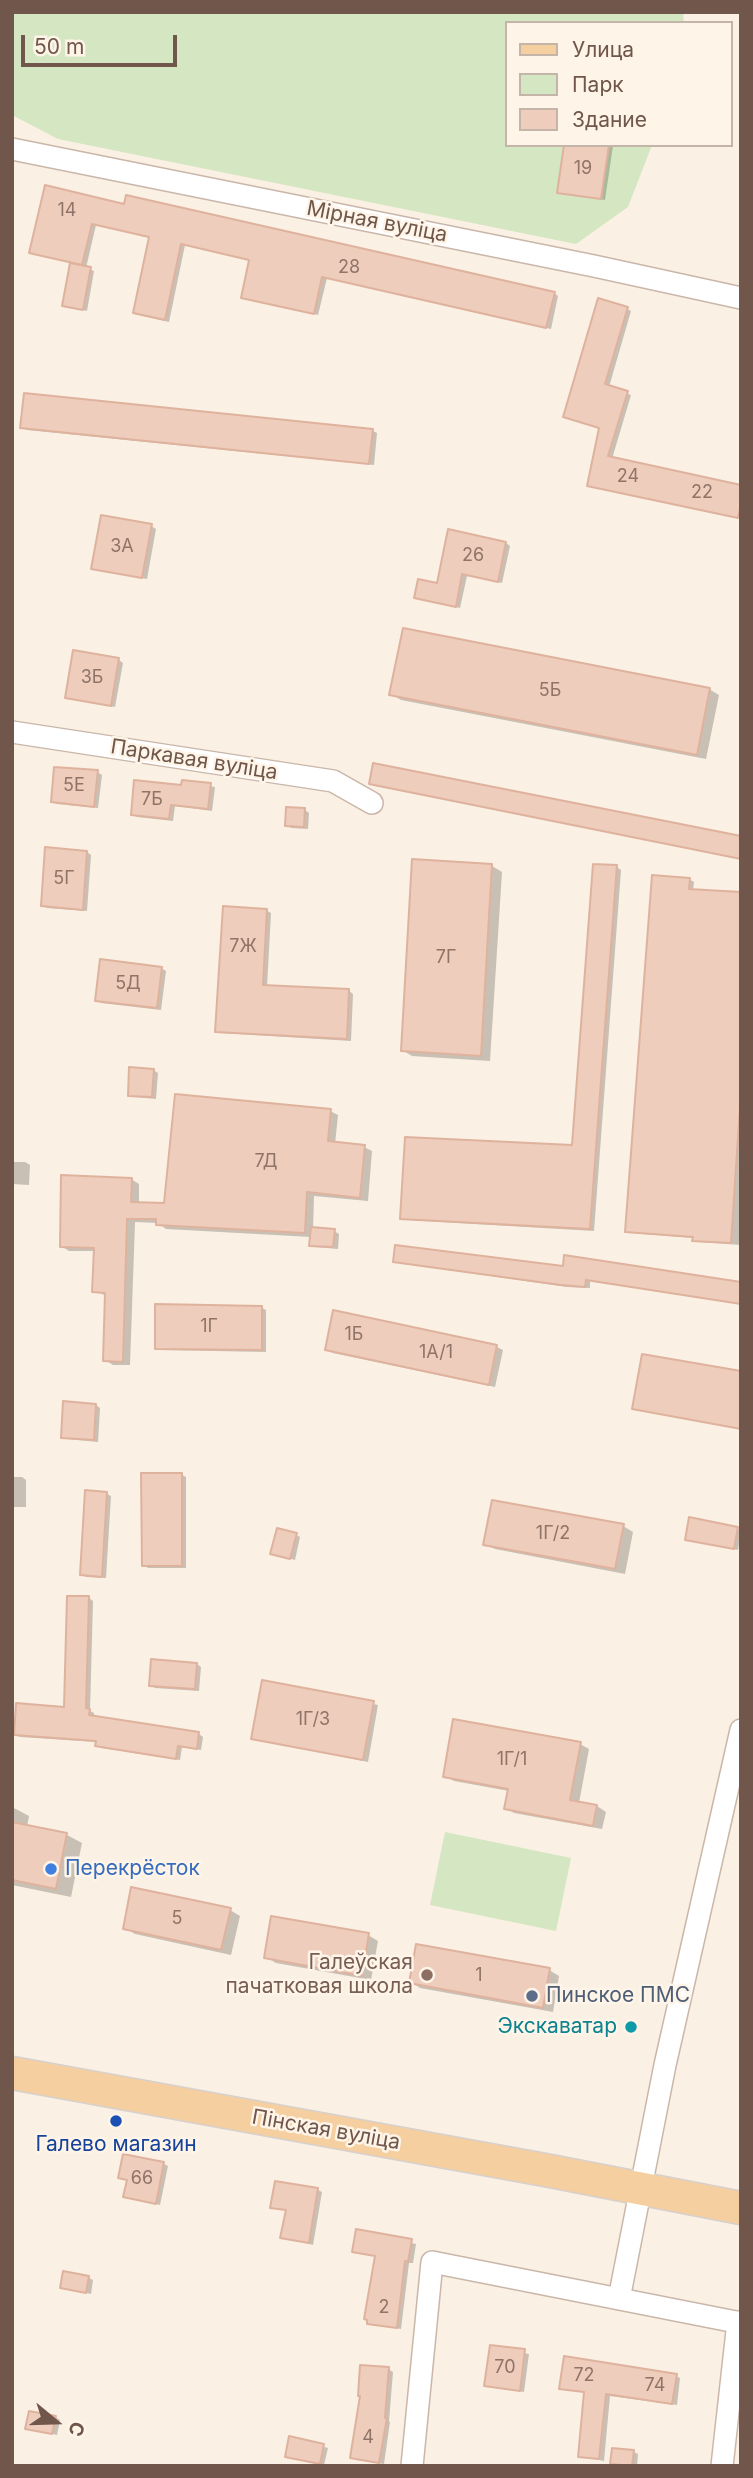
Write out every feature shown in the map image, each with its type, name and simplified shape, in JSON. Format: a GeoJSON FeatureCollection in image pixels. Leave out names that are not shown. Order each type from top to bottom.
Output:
{"type":"FeatureCollection","features":[{"type":"Feature","properties":{"kind":"main road","name":"Пінская вуліца"},"geometry":{"type":"LineString","coordinates":[[12,2073],[741,2208]]}},
{"type":"Feature","properties":{"kind":"street","name":"Мірная вуліца"},"geometry":{"type":"LineString","coordinates":[[12,149],[741,298]]}},
{"type":"Feature","properties":{"kind":"street","name":"Паркавая вуліца"},"geometry":{"type":"LineString","coordinates":[[12,732],[333,782],[372,803]]}},
{"type":"Feature","properties":{"kind":"street"},"geometry":{"type":"LineString","coordinates":[[619,2299],[639,2188],[741,1730]]}},
{"type":"Feature","properties":{"kind":"street"},"geometry":{"type":"LineString","coordinates":[[412,2466],[432,2262],[739,2323],[722,2466]]}},
{"type":"Feature","properties":{"kind":"green space"},"geometry":{"type":"Polygon","coordinates":[[[12,12],[683,12],[684,21],[504,21],[504,147],[651,147],[628,207],[576,244],[58,139],[12,115],[12,12]]]}},
{"type":"Feature","properties":{"kind":"green space"},"geometry":{"type":"Polygon","coordinates":[[[445,1832],[571,1858],[556,1931],[430,1905],[445,1832]]]}},
{"type":"Feature","properties":{"kind":"building"},"geometry":{"type":"Polygon","coordinates":[[[564,147],[609,147],[601,199],[557,193],[564,147]]]}},
{"type":"Feature","properties":{"kind":"building"},"geometry":{"type":"Polygon","coordinates":[[[45,185],[124,204],[126,195],[555,292],[546,328],[322,277],[314,314],[241,298],[249,260],[181,244],[165,320],[133,313],[149,237],[92,224],[82,265],[29,253],[45,185]]]}},
{"type":"Feature","properties":{"kind":"building"},"geometry":{"type":"Polygon","coordinates":[[[70,263],[91,267],[83,310],[62,306],[70,263]]]}},
{"type":"Feature","properties":{"kind":"building"},"geometry":{"type":"Polygon","coordinates":[[[598,298],[628,307],[605,384],[628,391],[608,456],[741,485],[738,518],[587,486],[599,428],[563,417],[598,298]]]}},
{"type":"Feature","properties":{"kind":"building"},"geometry":{"type":"Polygon","coordinates":[[[24,393],[373,429],[369,464],[20,428],[24,393]]]}},
{"type":"Feature","properties":{"kind":"building"},"geometry":{"type":"Polygon","coordinates":[[[101,515],[152,524],[142,578],[91,569],[101,515]]]}},
{"type":"Feature","properties":{"kind":"building"},"geometry":{"type":"Polygon","coordinates":[[[448,529],[506,542],[498,582],[462,574],[456,607],[414,598],[418,579],[437,583],[448,529]]]}},
{"type":"Feature","properties":{"kind":"building"},"geometry":{"type":"Polygon","coordinates":[[[403,628],[710,688],[697,755],[389,695],[403,628]]]}},
{"type":"Feature","properties":{"kind":"building"},"geometry":{"type":"Polygon","coordinates":[[[73,650],[119,658],[111,706],[65,698],[73,650]]]}},
{"type":"Feature","properties":{"kind":"building"},"geometry":{"type":"Polygon","coordinates":[[[373,763],[741,836],[741,859],[369,784],[373,763]]]}},
{"type":"Feature","properties":{"kind":"building"},"geometry":{"type":"Polygon","coordinates":[[[54,767],[98,770],[94,807],[51,802],[54,767]]]}},
{"type":"Feature","properties":{"kind":"building"},"geometry":{"type":"Polygon","coordinates":[[[134,780],[181,785],[182,780],[211,783],[208,809],[171,805],[169,819],[131,815],[134,780]]]}},
{"type":"Feature","properties":{"kind":"building"},"geometry":{"type":"Polygon","coordinates":[[[286,807],[305,808],[304,827],[285,826],[286,807]]]}},
{"type":"Feature","properties":{"kind":"building"},"geometry":{"type":"Polygon","coordinates":[[[45,847],[87,851],[83,910],[41,906],[45,847]]]}},
{"type":"Feature","properties":{"kind":"building"},"geometry":{"type":"Polygon","coordinates":[[[412,859],[492,864],[481,1056],[401,1051],[412,859]]]}},
{"type":"Feature","properties":{"kind":"building"},"geometry":{"type":"Polygon","coordinates":[[[593,864],[617,865],[590,1229],[400,1219],[405,1137],[572,1145],[593,864]]]}},
{"type":"Feature","properties":{"kind":"building"},"geometry":{"type":"Polygon","coordinates":[[[652,875],[690,878],[689,889],[741,892],[741,1092],[731,1243],[625,1232],[652,875]]]}},
{"type":"Feature","properties":{"kind":"building"},"geometry":{"type":"Polygon","coordinates":[[[223,906],[267,909],[263,985],[349,989],[347,1039],[215,1032],[223,906]]]}},
{"type":"Feature","properties":{"kind":"building"},"geometry":{"type":"Polygon","coordinates":[[[100,959],[162,967],[157,1008],[95,1001],[100,959]]]}},
{"type":"Feature","properties":{"kind":"building"},"geometry":{"type":"Polygon","coordinates":[[[129,1067],[154,1069],[152,1097],[128,1096],[129,1067]]]}},
{"type":"Feature","properties":{"kind":"building"},"geometry":{"type":"Polygon","coordinates":[[[175,1094],[331,1109],[328,1141],[365,1145],[360,1198],[307,1192],[305,1233],[156,1225],[156,1219],[127,1219],[123,1362],[103,1361],[105,1293],[92,1292],[94,1248],[60,1247],[61,1175],[132,1178],[131,1202],[164,1203],[175,1094]]]}},
{"type":"Feature","properties":{"kind":"building"},"geometry":{"type":"Polygon","coordinates":[[[311,1227],[335,1229],[333,1247],[309,1246],[311,1227]]]}},
{"type":"Feature","properties":{"kind":"building"},"geometry":{"type":"Polygon","coordinates":[[[395,1245],[563,1266],[564,1255],[741,1282],[741,1304],[586,1280],[585,1287],[561,1285],[393,1262],[395,1245]]]}},
{"type":"Feature","properties":{"kind":"building"},"geometry":{"type":"Polygon","coordinates":[[[155,1304],[262,1306],[262,1350],[155,1349],[155,1304]]]}},
{"type":"Feature","properties":{"kind":"building"},"geometry":{"type":"Polygon","coordinates":[[[333,1310],[497,1345],[489,1385],[325,1350],[333,1310]]]}},
{"type":"Feature","properties":{"kind":"building"},"geometry":{"type":"Polygon","coordinates":[[[642,1354],[741,1371],[741,1429],[632,1409],[642,1354]]]}},
{"type":"Feature","properties":{"kind":"building"},"geometry":{"type":"Polygon","coordinates":[[[63,1401],[96,1404],[94,1440],[61,1438],[63,1401]]]}},
{"type":"Feature","properties":{"kind":"building"},"geometry":{"type":"Polygon","coordinates":[[[141,1473],[182,1473],[182,1566],[142,1566],[141,1473]]]}},
{"type":"Feature","properties":{"kind":"building"},"geometry":{"type":"Polygon","coordinates":[[[85,1490],[107,1492],[102,1577],[80,1575],[85,1490]]]}},
{"type":"Feature","properties":{"kind":"building"},"geometry":{"type":"Polygon","coordinates":[[[492,1500],[624,1524],[615,1569],[483,1545],[492,1500]]]}},
{"type":"Feature","properties":{"kind":"building"},"geometry":{"type":"Polygon","coordinates":[[[689,1517],[738,1527],[734,1549],[685,1540],[689,1517]]]}},
{"type":"Feature","properties":{"kind":"building"},"geometry":{"type":"Polygon","coordinates":[[[277,1528],[297,1533],[290,1559],[270,1554],[277,1528]]]}},
{"type":"Feature","properties":{"kind":"building"},"geometry":{"type":"Polygon","coordinates":[[[67,1596],[89,1596],[86,1708],[90,1709],[89,1715],[199,1732],[197,1749],[178,1746],[176,1759],[95,1746],[96,1741],[14,1735],[16,1703],[64,1707],[67,1596]]]}},
{"type":"Feature","properties":{"kind":"building"},"geometry":{"type":"Polygon","coordinates":[[[151,1659],[197,1663],[195,1689],[149,1686],[151,1659]]]}},
{"type":"Feature","properties":{"kind":"building"},"geometry":{"type":"Polygon","coordinates":[[[262,1680],[374,1701],[363,1760],[251,1739],[262,1680]]]}},
{"type":"Feature","properties":{"kind":"building"},"geometry":{"type":"Polygon","coordinates":[[[453,1719],[581,1742],[570,1800],[597,1805],[593,1826],[504,1809],[508,1789],[443,1777],[453,1719]]]}},
{"type":"Feature","properties":{"kind":"building"},"geometry":{"type":"Polygon","coordinates":[[[12,1822],[67,1833],[56,1889],[12,1880],[12,1822]]]}},
{"type":"Feature","properties":{"kind":"building"},"geometry":{"type":"Polygon","coordinates":[[[131,1887],[231,1908],[221,1950],[123,1929],[131,1887]]]}},
{"type":"Feature","properties":{"kind":"building"},"geometry":{"type":"Polygon","coordinates":[[[271,1916],[369,1933],[362,1976],[264,1958],[271,1916]]]}},
{"type":"Feature","properties":{"kind":"building"},"geometry":{"type":"Polygon","coordinates":[[[416,1944],[550,1968],[543,2008],[409,1983],[416,1944]]]}},
{"type":"Feature","properties":{"kind":"building"},"geometry":{"type":"Polygon","coordinates":[[[123,2154],[164,2162],[156,2204],[123,2197],[127,2180],[118,2178],[123,2154]]]}},
{"type":"Feature","properties":{"kind":"building"},"geometry":{"type":"Polygon","coordinates":[[[275,2181],[318,2188],[309,2243],[280,2238],[286,2210],[270,2208],[275,2181]]]}},
{"type":"Feature","properties":{"kind":"building"},"geometry":{"type":"Polygon","coordinates":[[[356,2229],[412,2239],[408,2262],[405,2261],[397,2328],[367,2324],[364,2319],[375,2256],[352,2252],[356,2229]]]}},
{"type":"Feature","properties":{"kind":"building"},"geometry":{"type":"Polygon","coordinates":[[[63,2271],[89,2276],[86,2293],[60,2288],[63,2271]]]}},
{"type":"Feature","properties":{"kind":"building"},"geometry":{"type":"Polygon","coordinates":[[[490,2345],[525,2349],[520,2391],[484,2386],[490,2345]]]}},
{"type":"Feature","properties":{"kind":"building"},"geometry":{"type":"Polygon","coordinates":[[[564,2356],[677,2374],[672,2404],[606,2394],[599,2459],[578,2457],[584,2392],[559,2389],[564,2356]]]}},
{"type":"Feature","properties":{"kind":"building"},"geometry":{"type":"Polygon","coordinates":[[[360,2365],[389,2367],[387,2418],[379,2463],[350,2458],[360,2396],[360,2365]]]}},
{"type":"Feature","properties":{"kind":"building"},"geometry":{"type":"Polygon","coordinates":[[[29,2411],[56,2416],[52,2434],[25,2429],[29,2411]]]}},
{"type":"Feature","properties":{"kind":"building"},"geometry":{"type":"Polygon","coordinates":[[[289,2436],[324,2444],[320,2464],[285,2457],[289,2436]]]}},
{"type":"Feature","properties":{"kind":"building"},"geometry":{"type":"Polygon","coordinates":[[[612,2448],[634,2450],[632,2466],[610,2464],[612,2448]]]}},
{"type":"Feature","properties":{"kind":"place","name":"Перекрёсток"},"geometry":{"type":"Point","coordinates":[51,1869]}},
{"type":"Feature","properties":{"kind":"place","name":"Галеўская пачатковая школа"},"geometry":{"type":"Point","coordinates":[427,1975]}},
{"type":"Feature","properties":{"kind":"place","name":"Пинское ПМС"},"geometry":{"type":"Point","coordinates":[532,1996]}},
{"type":"Feature","properties":{"kind":"place","name":"Экскаватар"},"geometry":{"type":"Point","coordinates":[631,2027]}},
{"type":"Feature","properties":{"kind":"place","name":"Галево магазин"},"geometry":{"type":"Point","coordinates":[116,2121]}}]}
